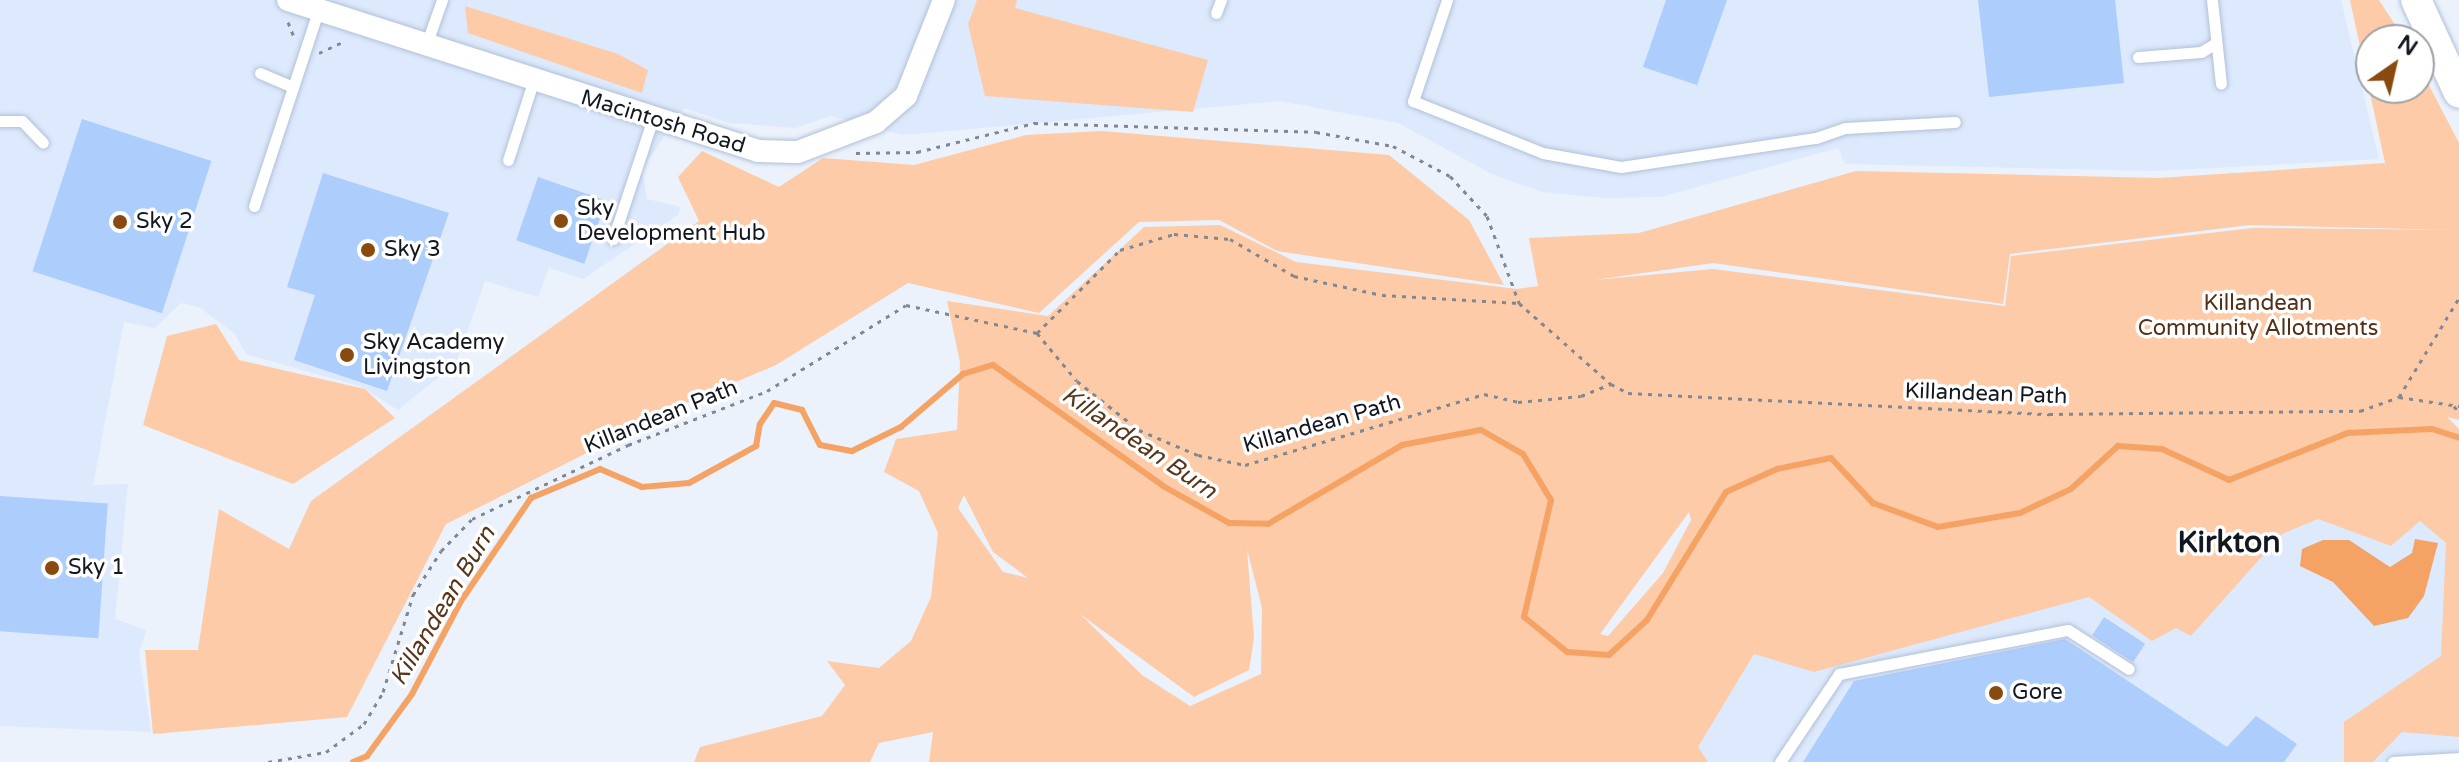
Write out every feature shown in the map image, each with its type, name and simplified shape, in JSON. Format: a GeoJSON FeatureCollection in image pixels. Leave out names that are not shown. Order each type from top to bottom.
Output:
{"type":"FeatureCollection","features":[{"type":"Feature","properties":{"kind":"main road"},"geometry":{"type":"LineString","coordinates":[[2416,0],[2459,93]]}},
{"type":"Feature","properties":{"kind":"street","name":"Macintosh Road"},"geometry":{"type":"LineString","coordinates":[[288,0],[425,49],[758,151],[798,152],[837,140],[876,122],[906,96],[944,0]]}},
{"type":"Feature","properties":{"kind":"lane"},"geometry":{"type":"LineString","coordinates":[[425,49],[442,0]]}},
{"type":"Feature","properties":{"kind":"lane"},"geometry":{"type":"LineString","coordinates":[[1216,13],[1221,0]]}},
{"type":"Feature","properties":{"kind":"lane"},"geometry":{"type":"LineString","coordinates":[[1447,0],[1413,101],[1543,153],[1621,167],[1816,138],[1845,128],[1955,122]]}},
{"type":"Feature","properties":{"kind":"lane"},"geometry":{"type":"LineString","coordinates":[[2212,0],[2221,84]]}},
{"type":"Feature","properties":{"kind":"lane"},"geometry":{"type":"LineString","coordinates":[[254,206],[318,11]]}},
{"type":"Feature","properties":{"kind":"lane"},"geometry":{"type":"LineString","coordinates":[[2138,57],[2201,52],[2216,43]]}},
{"type":"Feature","properties":{"kind":"lane"},"geometry":{"type":"LineString","coordinates":[[260,73],[293,87]]}},
{"type":"Feature","properties":{"kind":"lane"},"geometry":{"type":"LineString","coordinates":[[508,160],[533,82]]}},
{"type":"Feature","properties":{"kind":"lane"},"geometry":{"type":"LineString","coordinates":[[613,239],[653,118]]}},
{"type":"Feature","properties":{"kind":"lane"},"geometry":{"type":"LineString","coordinates":[[0,121],[22,121],[43,143]]}},
{"type":"Feature","properties":{"kind":"lane"},"geometry":{"type":"LineString","coordinates":[[1780,762],[1839,674],[2068,630],[2129,669]]}},
{"type":"Feature","properties":{"kind":"lane"},"geometry":{"type":"LineString","coordinates":[[2393,762],[2459,758]]}},
{"type":"Feature","properties":{"kind":"path"},"geometry":{"type":"LineString","coordinates":[[837,140],[846,153],[917,152],[1034,123],[1316,132],[1393,146],[1450,176],[1487,216],[1519,303],[1611,384]]}},
{"type":"Feature","properties":{"kind":"path"},"geometry":{"type":"LineString","coordinates":[[1037,333],[1120,250],[1174,234],[1230,239],[1294,276],[1382,295],[1519,303]]}},
{"type":"Feature","properties":{"kind":"path"},"geometry":{"type":"LineString","coordinates":[[2459,298],[2399,397],[2456,406],[2459,413]]}},
{"type":"Feature","properties":{"kind":"path","name":"Killandean Path"},"geometry":{"type":"LineString","coordinates":[[268,762],[326,752],[364,724],[383,692],[413,595],[441,551],[472,519],[628,445],[767,391],[906,305],[1037,333],[1077,381],[1139,430],[1198,455],[1245,465],[1484,394],[1518,402],[1581,396],[1611,384],[1628,393],[2049,414],[2360,411],[2399,397]]}},
{"type":"Feature","properties":{"kind":"shaded area"},"geometry":{"type":"Polygon","coordinates":[[[0,0],[2341,0],[2355,59],[2355,104],[2366,104],[2379,159],[2157,171],[1845,164],[1838,148],[1661,197],[1605,198],[1542,192],[1492,174],[1398,123],[1280,101],[903,135],[830,116],[796,128],[729,123],[684,108],[642,169],[647,199],[681,207],[678,215],[583,279],[549,268],[538,297],[485,281],[456,363],[398,410],[362,387],[246,354],[235,334],[199,307],[181,303],[155,328],[124,322],[93,485],[128,484],[115,619],[147,630],[139,652],[151,732],[0,726],[0,0]]]}},
{"type":"Feature","properties":{"kind":"shaded area"},"geometry":{"type":"Polygon","coordinates":[[[2356,496],[2444,503],[2459,575],[2459,762],[1693,762],[1697,683],[1768,584],[2356,496]]]}},
{"type":"Feature","properties":{"kind":"shaded area"},"geometry":{"type":"Polygon","coordinates":[[[2415,539],[2438,543],[2424,596],[2408,618],[2374,626],[2333,582],[2300,566],[2302,549],[2323,540],[2349,540],[2390,567],[2412,553],[2415,539]]]}},
{"type":"Feature","properties":{"kind":"green space"},"geometry":{"type":"Polygon","coordinates":[[[977,0],[1017,0],[1015,8],[1208,60],[1193,112],[985,96],[968,24],[977,0]]]}},
{"type":"Feature","properties":{"kind":"green space"},"geometry":{"type":"Polygon","coordinates":[[[2350,0],[2379,0],[2395,24],[2355,24],[2350,0]]]}},
{"type":"Feature","properties":{"kind":"green space"},"geometry":{"type":"Polygon","coordinates":[[[465,6],[618,54],[648,70],[642,93],[468,33],[465,6]]]}},
{"type":"Feature","properties":{"kind":"green space","name":"Killandean Community Allotments"},"geometry":{"type":"Polygon","coordinates":[[[2435,97],[2459,143],[2459,420],[2447,417],[2459,429],[2459,737],[2402,732],[2373,762],[2344,762],[2344,722],[2441,656],[2446,543],[2420,521],[2391,546],[2318,519],[2282,534],[2191,636],[2176,628],[2152,641],[2089,597],[1814,672],[1754,654],[1698,747],[1708,762],[929,762],[933,732],[879,743],[870,762],[694,762],[700,747],[822,716],[845,685],[827,661],[879,668],[911,641],[931,597],[938,533],[919,491],[884,472],[896,439],[957,430],[960,362],[947,301],[1048,316],[1144,227],[1220,225],[1296,262],[1517,289],[1538,286],[1529,238],[1639,233],[1856,171],[2159,178],[2385,163],[2372,104],[2435,104],[2435,97]],[[2250,225],[2010,254],[2003,304],[1713,263],[1594,280],[1713,269],[2005,306],[2011,256],[2253,228],[2454,230],[2250,225]],[[964,495],[958,508],[1003,572],[1028,578],[993,552],[964,495]],[[1689,512],[1600,634],[1608,636],[1663,573],[1691,520],[1689,512]],[[1247,549],[1254,638],[1249,670],[1194,697],[1080,614],[1142,675],[1190,706],[1261,674],[1262,608],[1247,549]]]}},
{"type":"Feature","properties":{"kind":"green space"},"geometry":{"type":"Polygon","coordinates":[[[1101,131],[1389,155],[1469,220],[1504,285],[1277,251],[1219,220],[1139,222],[1039,313],[908,283],[776,365],[682,405],[446,524],[347,717],[153,734],[145,650],[198,650],[219,509],[289,549],[311,501],[699,221],[678,177],[702,151],[779,187],[823,158],[914,165],[1026,135],[1101,131]]]}},
{"type":"Feature","properties":{"kind":"green space"},"geometry":{"type":"Polygon","coordinates":[[[216,324],[239,360],[365,389],[395,418],[293,484],[143,425],[167,336],[216,324]]]}},
{"type":"Feature","properties":{"kind":"building"},"geometry":{"type":"Polygon","coordinates":[[[1666,0],[1727,0],[1697,85],[1643,67],[1666,0]]]}},
{"type":"Feature","properties":{"kind":"building"},"geometry":{"type":"Polygon","coordinates":[[[1978,0],[2115,0],[2124,83],[1989,97],[1978,0]]]}},
{"type":"Feature","properties":{"kind":"building","name":"Sky 2"},"geometry":{"type":"Polygon","coordinates":[[[82,119],[211,161],[162,313],[33,271],[82,119]]]}},
{"type":"Feature","properties":{"kind":"building","name":"Sky 3"},"geometry":{"type":"Polygon","coordinates":[[[323,173],[449,213],[387,391],[294,360],[315,295],[287,287],[323,173]]]}},
{"type":"Feature","properties":{"kind":"building","name":"Sky Development Hub"},"geometry":{"type":"Polygon","coordinates":[[[538,177],[606,200],[584,264],[516,240],[538,177]]]}},
{"type":"Feature","properties":{"kind":"building","name":"Sky 1"},"geometry":{"type":"Polygon","coordinates":[[[0,496],[108,504],[98,638],[0,631],[0,496]]]}},
{"type":"Feature","properties":{"kind":"building"},"geometry":{"type":"Polygon","coordinates":[[[2104,617],[2145,644],[2133,662],[2092,635],[2104,617]]]}},
{"type":"Feature","properties":{"kind":"building","name":"Gore"},"geometry":{"type":"Polygon","coordinates":[[[2065,639],[2227,747],[2256,716],[2297,744],[2284,762],[1803,762],[1854,681],[2065,639]]]}},
{"type":"Feature","properties":{"kind":"waterway","name":"Killandean Burn"},"geometry":{"type":"LineString","coordinates":[[353,762],[367,756],[412,694],[461,601],[531,498],[600,469],[642,487],[689,483],[756,446],[760,424],[774,403],[802,410],[820,445],[852,451],[901,427],[963,374],[993,365],[1163,486],[1229,523],[1268,524],[1402,445],[1481,430],[1523,454],[1551,500],[1524,617],[1567,652],[1609,655],[1647,620],[1726,492],[1777,469],[1831,458],[1873,503],[1938,527],[2020,513],[2071,489],[2118,446],[2162,449],[2229,480],[2348,433],[2432,429],[2459,438]]}},
{"type":"Feature","properties":{"kind":"place","name":"Sky Development Hub"},"geometry":{"type":"Point","coordinates":[561,221]}},
{"type":"Feature","properties":{"kind":"place","name":"Sky 2"},"geometry":{"type":"Point","coordinates":[120,222]}},
{"type":"Feature","properties":{"kind":"place","name":"Sky 3"},"geometry":{"type":"Point","coordinates":[368,250]}},
{"type":"Feature","properties":{"kind":"place","name":"Sky Academy Livingston"},"geometry":{"type":"Point","coordinates":[347,355]}},
{"type":"Feature","properties":{"kind":"place","name":"Sky 1"},"geometry":{"type":"Point","coordinates":[52,568]}},
{"type":"Feature","properties":{"kind":"place","name":"Gore"},"geometry":{"type":"Point","coordinates":[1996,693]}},
{"type":"Feature","properties":{"kind":"district","name":"Kirkton"},"geometry":{"type":"Point","coordinates":[2229,543]}}]}
